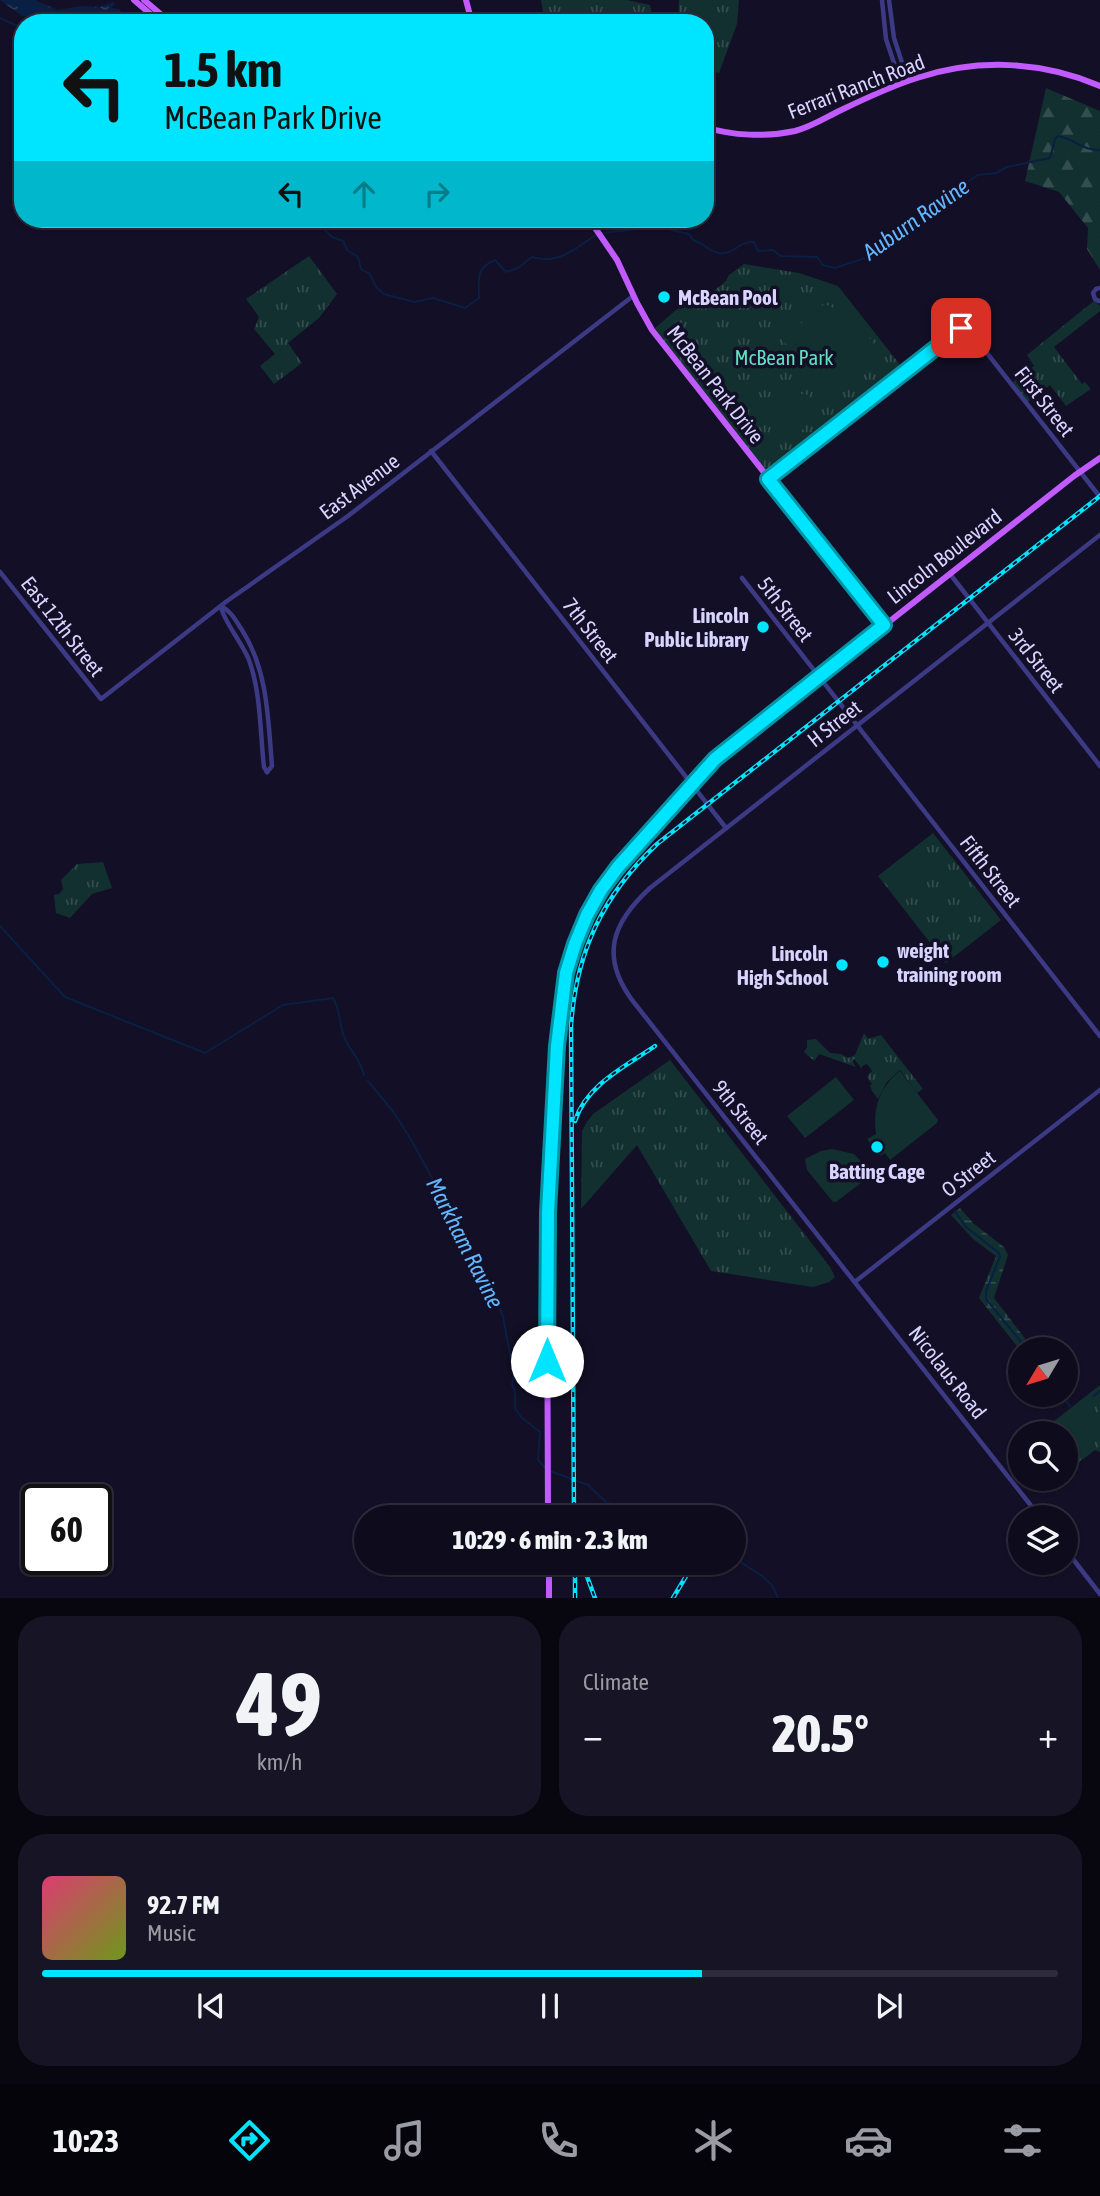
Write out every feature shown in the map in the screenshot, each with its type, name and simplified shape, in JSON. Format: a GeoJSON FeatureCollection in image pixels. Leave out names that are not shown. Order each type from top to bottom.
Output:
{"type":"FeatureCollection","features":[{"type":"Feature","properties":{"kind":"main road"},"geometry":{"type":"LineString","coordinates":[[134,0],[150,14]]}},
{"type":"Feature","properties":{"kind":"main road"},"geometry":{"type":"LineString","coordinates":[[144,0],[160,14]]}},
{"type":"Feature","properties":{"kind":"main road","name":"Ferrari Ranch Road"},"geometry":{"type":"LineString","coordinates":[[714,130],[741,134],[794,131],[818,123],[905,82],[962,67],[1005,65],[1042,68],[1064,72],[1100,86]]}},
{"type":"Feature","properties":{"kind":"main road","name":"McBean Park Drive"},"geometry":{"type":"LineString","coordinates":[[595,228],[609,248],[652,330],[884,625]]}},
{"type":"Feature","properties":{"kind":"main road","name":"Lincoln Boulevard"},"geometry":{"type":"LineString","coordinates":[[548,1505],[548,1212],[554,1087],[563,987],[575,944],[587,915],[601,890],[627,856],[723,751],[1100,458]]}},
{"type":"Feature","properties":{"kind":"main road"},"geometry":{"type":"LineString","coordinates":[[549,1575],[549,1598]]}},
{"type":"Feature","properties":{"kind":"street"},"geometry":{"type":"LineString","coordinates":[[882,0],[886,39],[905,82]]}},
{"type":"Feature","properties":{"kind":"street"},"geometry":{"type":"LineString","coordinates":[[889,0],[894,38],[905,82]]}},
{"type":"Feature","properties":{"kind":"street"},"geometry":{"type":"LineString","coordinates":[[1099,301],[1094,298],[1093,293],[1100,288]]}},
{"type":"Feature","properties":{"kind":"street","name":"East Avenue"},"geometry":{"type":"LineString","coordinates":[[101,699],[227,601],[348,516],[633,296]]}},
{"type":"Feature","properties":{"kind":"street","name":"First Street"},"geometry":{"type":"LineString","coordinates":[[768,479],[965,325],[1100,497]]}},
{"type":"Feature","properties":{"kind":"street","name":"7th Street"},"geometry":{"type":"LineString","coordinates":[[431,451],[726,828]]}},
{"type":"Feature","properties":{"kind":"street","name":"H Street"},"geometry":{"type":"LineString","coordinates":[[613,956],[615,936],[637,901],[650,888],[1100,535]]}},
{"type":"Feature","properties":{"kind":"street","name":"East 12th Street"},"geometry":{"type":"LineString","coordinates":[[0,572],[101,699]]}},
{"type":"Feature","properties":{"kind":"street","name":"3rd Street"},"geometry":{"type":"LineString","coordinates":[[949,574],[1100,766]]}},
{"type":"Feature","properties":{"kind":"street","name":"5th Street"},"geometry":{"type":"LineString","coordinates":[[742,578],[857,726]]}},
{"type":"Feature","properties":{"kind":"street"},"geometry":{"type":"LineString","coordinates":[[227,601],[228,610]]}},
{"type":"Feature","properties":{"kind":"street"},"geometry":{"type":"LineString","coordinates":[[221,606],[228,610],[246,636],[260,670],[265,693],[272,766],[267,772],[264,767],[255,684],[248,659],[239,639],[222,614],[221,606]]}},
{"type":"Feature","properties":{"kind":"street"},"geometry":{"type":"LineString","coordinates":[[214,612],[222,614]]}},
{"type":"Feature","properties":{"kind":"street"},"geometry":{"type":"LineString","coordinates":[[248,659],[260,670]]}},
{"type":"Feature","properties":{"kind":"street","name":"Fifth Street"},"geometry":{"type":"LineString","coordinates":[[857,726],[1100,1036]]}},
{"type":"Feature","properties":{"kind":"street","name":"9th Street"},"geometry":{"type":"LineString","coordinates":[[613,956],[621,983],[632,1000],[856,1281]]}},
{"type":"Feature","properties":{"kind":"street","name":"O Street"},"geometry":{"type":"LineString","coordinates":[[856,1281],[1100,1090]]}},
{"type":"Feature","properties":{"kind":"street","name":"Nicolaus Road"},"geometry":{"type":"LineString","coordinates":[[856,1281],[1031,1505]]}},
{"type":"Feature","properties":{"kind":"street"},"geometry":{"type":"LineString","coordinates":[[1078,1566],[1100,1594]]}},
{"type":"Feature","properties":{"kind":"green space"},"geometry":{"type":"Polygon","coordinates":[[[541,0],[627,0],[650,5],[652,14],[543,14],[541,0]]]}},
{"type":"Feature","properties":{"kind":"green space"},"geometry":{"type":"Polygon","coordinates":[[[679,0],[739,0],[737,24],[719,73],[714,72],[714,14],[678,14],[679,0]]]}},
{"type":"Feature","properties":{"kind":"green space"},"geometry":{"type":"Polygon","coordinates":[[[1046,88],[1100,111],[1100,270],[1087,249],[1088,228],[1059,192],[1025,181],[1046,88]]]}},
{"type":"Feature","properties":{"kind":"green space"},"geometry":{"type":"Polygon","coordinates":[[[309,256],[337,294],[319,318],[288,343],[302,363],[274,384],[260,366],[275,354],[254,329],[259,317],[246,299],[309,256]]]}},
{"type":"Feature","properties":{"kind":"green space","name":"McBean Park"},"geometry":{"type":"Polygon","coordinates":[[[744,264],[799,273],[838,286],[905,371],[769,476],[654,329],[683,304],[702,300],[744,264]]]}},
{"type":"Feature","properties":{"kind":"green space"},"geometry":{"type":"Polygon","coordinates":[[[1095,300],[1100,311],[1054,347],[1082,384],[1085,382],[1091,389],[1066,406],[1050,385],[1027,403],[1012,383],[1034,366],[1027,355],[1095,300]]]}},
{"type":"Feature","properties":{"kind":"green space"},"geometry":{"type":"Polygon","coordinates":[[[841,302],[883,355],[851,381],[853,384],[833,395],[824,392],[814,382],[812,384],[809,380],[813,376],[782,339],[825,304],[833,308],[841,302]]]}},
{"type":"Feature","properties":{"kind":"green space"},"geometry":{"type":"Polygon","coordinates":[[[796,393],[809,395],[808,402],[818,414],[794,438],[787,438],[769,408],[783,399],[796,400],[796,393]]]}},
{"type":"Feature","properties":{"kind":"green space"},"geometry":{"type":"Polygon","coordinates":[[[933,833],[1001,920],[946,963],[878,876],[933,833]]]}},
{"type":"Feature","properties":{"kind":"green space"},"geometry":{"type":"Polygon","coordinates":[[[911,851],[926,868],[911,882],[914,889],[901,900],[880,876],[911,851]]]}},
{"type":"Feature","properties":{"kind":"green space"},"geometry":{"type":"Polygon","coordinates":[[[103,862],[112,888],[92,894],[70,918],[56,913],[54,895],[63,889],[61,880],[77,864],[103,862]]]}},
{"type":"Feature","properties":{"kind":"green space"},"geometry":{"type":"Polygon","coordinates":[[[864,1033],[868,1039],[881,1035],[923,1089],[917,1093],[900,1070],[887,1082],[878,1099],[867,1077],[872,1071],[867,1064],[862,1066],[862,1069],[854,1059],[852,1061],[856,1067],[819,1054],[814,1061],[804,1052],[807,1040],[816,1039],[830,1053],[848,1058],[855,1055],[864,1033]]]}},
{"type":"Feature","properties":{"kind":"green space"},"geometry":{"type":"Polygon","coordinates":[[[670,1060],[830,1267],[835,1277],[829,1282],[813,1287],[711,1271],[637,1145],[581,1209],[582,1131],[587,1122],[593,1114],[670,1060]]]}},
{"type":"Feature","properties":{"kind":"green space"},"geometry":{"type":"Polygon","coordinates":[[[900,1071],[938,1120],[890,1160],[885,1153],[880,1156],[867,1139],[876,1134],[875,1115],[879,1099],[887,1084],[900,1071]]]}},
{"type":"Feature","properties":{"kind":"green space"},"geometry":{"type":"Polygon","coordinates":[[[836,1077],[854,1100],[805,1138],[787,1116],[836,1077]]]}},
{"type":"Feature","properties":{"kind":"green space"},"geometry":{"type":"Polygon","coordinates":[[[832,1149],[854,1154],[873,1174],[836,1202],[833,1202],[807,1170],[805,1159],[832,1149]]]}},
{"type":"Feature","properties":{"kind":"green space"},"geometry":{"type":"Polygon","coordinates":[[[960,1208],[973,1223],[1004,1247],[1008,1255],[994,1298],[1024,1337],[1010,1337],[979,1298],[996,1256],[973,1239],[951,1215],[960,1208]]]}},
{"type":"Feature","properties":{"kind":"green space"},"geometry":{"type":"Polygon","coordinates":[[[1100,1385],[1100,1452],[1095,1450],[1078,1463],[1078,1421],[1054,1421],[1072,1407],[1078,1407],[1078,1402],[1100,1385]]]}},
{"type":"Feature","properties":{"kind":"green space"},"geometry":{"type":"Polygon","coordinates":[[[1085,1407],[1100,1426],[1100,1436],[1078,1453],[1078,1421],[1067,1421],[1085,1407]]]}},
{"type":"Feature","properties":{"kind":"water"},"geometry":{"type":"Polygon","coordinates":[[[0,0],[35,0],[58,10],[82,6],[100,7],[113,2],[115,4],[111,8],[119,9],[123,14],[19,14],[0,0]]]}},
{"type":"Feature","properties":{"kind":"waterway","name":"Auburn Ravine"},"geometry":{"type":"LineString","coordinates":[[0,18],[14,25]]}},
{"type":"Feature","properties":{"kind":"waterway","name":"Auburn Ravine"},"geometry":{"type":"LineString","coordinates":[[668,228],[689,234],[693,240],[717,253],[730,252],[746,243],[754,242],[758,251],[773,250],[781,256],[817,257],[823,265],[835,268],[865,258],[888,243],[925,210],[978,175],[996,173],[1007,167],[1050,158],[1058,136],[1100,150]]}},
{"type":"Feature","properties":{"kind":"waterway","name":"Auburn Ravine"},"geometry":{"type":"LineString","coordinates":[[323,228],[332,237],[343,241],[347,250],[358,257],[361,269],[370,274],[376,287],[384,294],[414,302],[433,298],[465,308],[479,298],[481,271],[489,263],[495,260],[506,272],[518,268],[532,257],[550,259],[566,254],[596,235]]}},
{"type":"Feature","properties":{"kind":"waterway","name":"Auburn Ravine"},"geometry":{"type":"LineString","coordinates":[[601,233],[647,228]]}},
{"type":"Feature","properties":{"kind":"waterway","name":"Markham Ravine"},"geometry":{"type":"LineString","coordinates":[[0,926],[65,997],[205,1053],[283,1005],[333,998],[344,1036],[364,1075]]}},
{"type":"Feature","properties":{"kind":"waterway","name":"Markham Ravine"},"geometry":{"type":"LineString","coordinates":[[368,1081],[395,1114],[413,1143],[491,1287],[503,1316],[514,1377],[512,1384],[515,1391],[515,1408],[521,1417],[540,1432],[538,1460],[545,1468]]}},
{"type":"Feature","properties":{"kind":"waterway"},"geometry":{"type":"LineString","coordinates":[[955,1211],[966,1227],[999,1253],[1000,1257],[986,1291],[986,1299],[1017,1337]]}},
{"type":"Feature","properties":{"kind":"waterway"},"geometry":{"type":"LineString","coordinates":[[1094,1396],[1100,1391]]}},
{"type":"Feature","properties":{"kind":"waterway","name":"Markham Ravine"},"geometry":{"type":"LineString","coordinates":[[550,1471],[588,1485],[607,1503],[617,1505]]}},
{"type":"Feature","properties":{"kind":"waterway","name":"Markham Ravine"},"geometry":{"type":"LineString","coordinates":[[746,1566],[772,1585],[778,1598]]}},
{"type":"Feature","properties":{"kind":"railway"},"geometry":{"type":"LineString","coordinates":[[574,1505],[571,1026],[574,999],[586,949],[607,904],[638,863],[657,844],[1100,496]]}},
{"type":"Feature","properties":{"kind":"railway"},"geometry":{"type":"LineString","coordinates":[[575,1121],[580,1108],[598,1087],[655,1046]]}},
{"type":"Feature","properties":{"kind":"railway"},"geometry":{"type":"LineString","coordinates":[[575,1575],[575,1598]]}},
{"type":"Feature","properties":{"kind":"railway"},"geometry":{"type":"LineString","coordinates":[[586,1575],[595,1598]]}},
{"type":"Feature","properties":{"kind":"railway"},"geometry":{"type":"LineString","coordinates":[[673,1598],[687,1575]]}},
{"type":"Feature","properties":{"kind":"place","name":"McBean Pool"},"geometry":{"type":"Point","coordinates":[664,297]}},
{"type":"Feature","properties":{"kind":"place","name":"Lincoln Public Library"},"geometry":{"type":"Point","coordinates":[763,627]}},
{"type":"Feature","properties":{"kind":"place","name":"weight training room"},"geometry":{"type":"Point","coordinates":[883,962]}},
{"type":"Feature","properties":{"kind":"place","name":"Lincoln High School"},"geometry":{"type":"Point","coordinates":[842,965]}},
{"type":"Feature","properties":{"kind":"place","name":"Batting Cage"},"geometry":{"type":"Point","coordinates":[877,1147]}},
{"type":"Feature","properties":{"kind":"route"},"geometry":{"type":"LineString","coordinates":[[547,1361],[548,1212],[555,1063],[563,987],[569,960],[581,928],[601,890],[618,867],[715,759],[884,625],[768,479],[961,328]]}}]}
